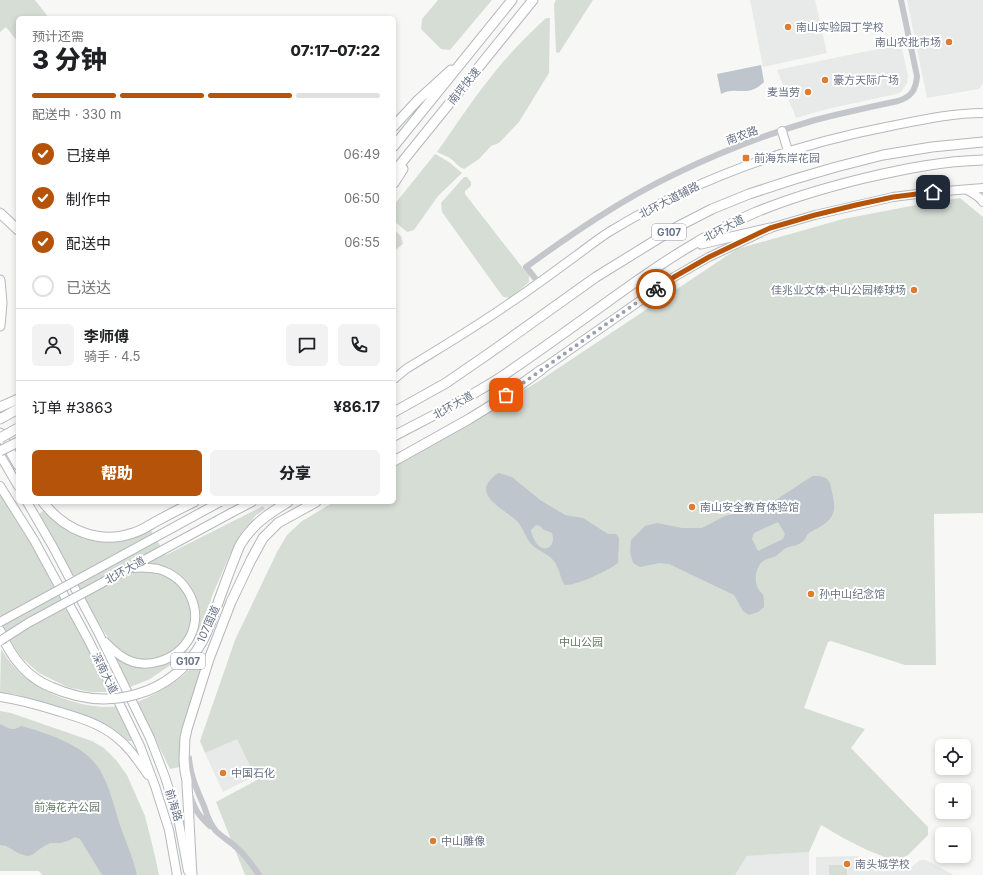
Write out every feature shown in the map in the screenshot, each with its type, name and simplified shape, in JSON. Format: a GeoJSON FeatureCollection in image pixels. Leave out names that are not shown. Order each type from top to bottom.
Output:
{"type":"FeatureCollection","features":[{"type":"Feature","properties":{"kind":"highway","name":"南坪快速"},"geometry":{"type":"LineString","coordinates":[[396,144],[512,0]]}},
{"type":"Feature","properties":{"kind":"highway","name":"南坪快速"},"geometry":{"type":"LineString","coordinates":[[396,170],[533,0]]}},
{"type":"Feature","properties":{"kind":"highway"},"geometry":{"type":"LineString","coordinates":[[396,124],[432,86],[468,54]]}},
{"type":"Feature","properties":{"kind":"highway"},"geometry":{"type":"LineString","coordinates":[[396,180],[422,139]]}},
{"type":"Feature","properties":{"kind":"highway","name":"北环大道"},"geometry":{"type":"LineString","coordinates":[[396,411],[446,383],[596,277],[677,227],[712,209],[748,194],[775,185],[883,155],[932,147],[983,142]]}},
{"type":"Feature","properties":{"kind":"highway","name":"北环大道"},"geometry":{"type":"LineString","coordinates":[[396,435],[445,410],[502,376],[560,337],[666,260],[754,213],[840,184],[887,173],[934,164],[983,160]]}},
{"type":"Feature","properties":{"kind":"highway"},"geometry":{"type":"LineString","coordinates":[[0,213],[16,228]]}},
{"type":"Feature","properties":{"kind":"highway"},"geometry":{"type":"LineString","coordinates":[[688,247],[770,228]]}},
{"type":"Feature","properties":{"kind":"highway"},"geometry":{"type":"LineString","coordinates":[[0,280],[2,303],[0,326]]}},
{"type":"Feature","properties":{"kind":"highway"},"geometry":{"type":"LineString","coordinates":[[396,460],[495,403],[541,370]]}},
{"type":"Feature","properties":{"kind":"highway"},"geometry":{"type":"LineString","coordinates":[[0,408],[16,400]]}},
{"type":"Feature","properties":{"kind":"highway"},"geometry":{"type":"LineString","coordinates":[[0,419],[16,410]]}},
{"type":"Feature","properties":{"kind":"highway"},"geometry":{"type":"LineString","coordinates":[[0,425],[2,438],[16,462]]}},
{"type":"Feature","properties":{"kind":"highway"},"geometry":{"type":"LineString","coordinates":[[2,438],[16,429]]}},
{"type":"Feature","properties":{"kind":"highway"},"geometry":{"type":"LineString","coordinates":[[0,452],[16,443]]}},
{"type":"Feature","properties":{"kind":"highway"},"geometry":{"type":"LineString","coordinates":[[45,504],[52,513],[72,528],[82,533],[95,536],[116,537],[134,533],[190,504]]}},
{"type":"Feature","properties":{"kind":"highway","name":"107国道"},"geometry":{"type":"LineString","coordinates":[[0,631],[6,645],[22,667],[31,676],[41,683],[68,694],[98,699],[119,698],[148,690],[159,685],[176,673],[190,659],[202,642],[210,624],[240,545],[259,521],[285,504]]}},
{"type":"Feature","properties":{"kind":"highway"},"geometry":{"type":"LineString","coordinates":[[191,875],[189,843],[190,817],[184,760],[186,733],[189,720],[209,659],[231,602],[263,538],[278,523],[312,504]]}},
{"type":"Feature","properties":{"kind":"main road"},"geometry":{"type":"LineString","coordinates":[[967,113],[983,107]]}},
{"type":"Feature","properties":{"kind":"main road","name":"北环大道辅路"},"geometry":{"type":"LineString","coordinates":[[396,377],[406,369],[506,306],[608,233],[637,216],[720,175],[788,151],[867,130],[967,113],[983,113]]}},
{"type":"Feature","properties":{"kind":"main road"},"geometry":{"type":"LineString","coordinates":[[782,131],[788,151]]}},
{"type":"Feature","properties":{"kind":"main road"},"geometry":{"type":"LineString","coordinates":[[541,370],[674,277],[709,257],[770,228],[815,215],[893,197],[983,188]]}},
{"type":"Feature","properties":{"kind":"main road"},"geometry":{"type":"LineString","coordinates":[[964,189],[975,194],[983,202]]}},
{"type":"Feature","properties":{"kind":"main road"},"geometry":{"type":"LineString","coordinates":[[0,455],[16,483]]}},
{"type":"Feature","properties":{"kind":"main road","name":"深南大道"},"geometry":{"type":"LineString","coordinates":[[0,486],[34,540],[89,641],[140,746],[169,830],[177,875]]}},
{"type":"Feature","properties":{"kind":"main road","name":"深南大道"},"geometry":{"type":"LineString","coordinates":[[28,504],[53,547],[99,634],[150,738]]}},
{"type":"Feature","properties":{"kind":"main road","name":"北环大道"},"geometry":{"type":"LineString","coordinates":[[0,622],[216,504]]}},
{"type":"Feature","properties":{"kind":"main road","name":"北环大道"},"geometry":{"type":"LineString","coordinates":[[0,641],[28,623],[248,504]]}},
{"type":"Feature","properties":{"kind":"main road"},"geometry":{"type":"LineString","coordinates":[[99,634],[109,646],[121,656],[138,663],[165,660],[182,647],[190,637],[195,617],[194,604],[189,592],[181,582],[171,574],[158,569],[145,567],[130,568]]}},
{"type":"Feature","properties":{"kind":"main road"},"geometry":{"type":"LineString","coordinates":[[0,697],[22,701],[64,713],[91,722],[104,729],[115,736],[130,750],[155,786]]}},
{"type":"Feature","properties":{"kind":"main road","name":"前海路"},"geometry":{"type":"LineString","coordinates":[[150,738],[165,777],[178,818],[191,875]]}},
{"type":"Feature","properties":{"kind":"street","name":"南农路"},"geometry":{"type":"LineString","coordinates":[[539,283],[526,267],[594,220],[632,197],[672,176],[727,151],[782,131],[815,120],[898,101],[909,96],[915,86],[917,76],[901,0]]}},
{"type":"Feature","properties":{"kind":"street"},"geometry":{"type":"LineString","coordinates":[[189,758],[194,782],[208,819],[216,830]]}},
{"type":"Feature","properties":{"kind":"street"},"geometry":{"type":"LineString","coordinates":[[187,785],[195,810],[204,821],[237,848],[259,875]]}},
{"type":"Feature","properties":{"kind":"shaded area","name":"南山实验园丁学校"},"geometry":{"type":"Polygon","coordinates":[[[750,0],[815,0],[827,53],[763,67],[750,0]]]}},
{"type":"Feature","properties":{"kind":"shaded area","name":"南山农批市场"},"geometry":{"type":"Polygon","coordinates":[[[907,0],[983,0],[983,83],[979,89],[927,98],[907,0]]]}},
{"type":"Feature","properties":{"kind":"shaded area"},"geometry":{"type":"Polygon","coordinates":[[[901,44],[908,76],[907,83],[901,92],[823,110],[796,118],[777,70],[901,44]]]}},
{"type":"Feature","properties":{"kind":"shaded area"},"geometry":{"type":"Polygon","coordinates":[[[761,65],[764,82],[758,87],[747,91],[732,91],[721,94],[717,74],[761,65]]]}},
{"type":"Feature","properties":{"kind":"shaded area"},"geometry":{"type":"Polygon","coordinates":[[[499,473],[512,477],[540,500],[565,515],[583,518],[608,534],[616,534],[619,538],[618,563],[592,577],[577,583],[565,585],[553,560],[531,544],[517,521],[495,504],[487,494],[486,489],[488,483],[499,473]],[[536,525],[531,530],[532,534],[540,547],[548,548],[552,543],[552,533],[544,530],[540,526],[536,525]]]}},
{"type":"Feature","properties":{"kind":"shaded area"},"geometry":{"type":"Polygon","coordinates":[[[813,476],[825,477],[829,481],[833,498],[833,512],[828,521],[809,533],[803,541],[797,545],[786,548],[776,556],[761,562],[757,570],[756,581],[759,591],[763,595],[764,607],[758,612],[749,615],[743,611],[734,595],[669,564],[659,563],[640,567],[633,563],[630,552],[631,540],[645,526],[657,523],[682,528],[702,528],[725,516],[767,506],[813,476]],[[778,522],[754,533],[752,539],[758,551],[783,539],[785,534],[778,522]]]}},
{"type":"Feature","properties":{"kind":"shaded area","name":"前海花卉公园"},"geometry":{"type":"Polygon","coordinates":[[[0,724],[13,729],[21,726],[53,736],[75,747],[93,761],[100,770],[109,789],[137,875],[102,875],[80,839],[75,837],[61,843],[50,843],[32,855],[27,856],[6,846],[0,845],[0,724]]]}},
{"type":"Feature","properties":{"kind":"shaded area"},"geometry":{"type":"Polygon","coordinates":[[[237,738],[255,776],[223,792],[205,753],[237,738]]]}},
{"type":"Feature","properties":{"kind":"shaded area"},"geometry":{"type":"Polygon","coordinates":[[[809,852],[809,875],[735,875],[747,856],[809,852]]]}},
{"type":"Feature","properties":{"kind":"shaded area","name":"南头城学校"},"geometry":{"type":"Polygon","coordinates":[[[858,856],[890,870],[909,869],[920,860],[926,860],[954,875],[816,875],[816,857],[858,856]]]}},
{"type":"Feature","properties":{"kind":"green space"},"geometry":{"type":"Polygon","coordinates":[[[0,0],[35,0],[47,16],[16,16],[16,40],[6,27],[0,32],[0,0]]]}},
{"type":"Feature","properties":{"kind":"green space"},"geometry":{"type":"Polygon","coordinates":[[[438,0],[492,0],[450,50],[441,49],[421,29],[422,19],[438,0]]]}},
{"type":"Feature","properties":{"kind":"green space"},"geometry":{"type":"Polygon","coordinates":[[[556,0],[593,0],[559,53],[556,52],[554,4],[556,0]]]}},
{"type":"Feature","properties":{"kind":"green space"},"geometry":{"type":"Polygon","coordinates":[[[546,18],[550,18],[549,73],[519,122],[499,143],[491,146],[479,159],[464,169],[450,158],[437,152],[494,73],[518,45],[546,18]]]}},
{"type":"Feature","properties":{"kind":"green space"},"geometry":{"type":"Polygon","coordinates":[[[435,154],[449,162],[462,173],[438,196],[414,230],[407,232],[396,223],[396,203],[435,154]]]}},
{"type":"Feature","properties":{"kind":"green space"},"geometry":{"type":"Polygon","coordinates":[[[464,177],[467,177],[471,182],[471,186],[465,191],[465,194],[529,276],[529,282],[510,298],[503,297],[442,212],[441,203],[464,177]]]}},
{"type":"Feature","properties":{"kind":"green space","name":"中山公园"},"geometry":{"type":"Polygon","coordinates":[[[960,198],[983,217],[983,513],[934,514],[936,665],[905,665],[831,641],[828,642],[804,708],[865,729],[851,748],[928,827],[928,835],[908,855],[892,860],[867,850],[821,825],[809,852],[747,856],[735,875],[245,875],[216,802],[257,780],[237,739],[205,753],[200,741],[235,640],[277,552],[287,535],[302,521],[331,504],[396,504],[396,466],[539,381],[737,249],[843,219],[960,198]]]}},
{"type":"Feature","properties":{"kind":"green space"},"geometry":{"type":"Polygon","coordinates":[[[396,232],[401,236],[403,244],[396,249],[396,232]]]}},
{"type":"Feature","properties":{"kind":"green space"},"geometry":{"type":"Polygon","coordinates":[[[0,495],[31,544],[83,635],[112,692],[90,692],[67,687],[39,673],[22,658],[11,643],[3,627],[0,614],[0,495]]]}},
{"type":"Feature","properties":{"kind":"green space"},"geometry":{"type":"Polygon","coordinates":[[[263,506],[265,509],[255,516],[231,552],[212,596],[203,628],[186,652],[150,679],[128,688],[107,636],[97,621],[39,514],[44,510],[54,521],[69,532],[85,539],[103,541],[150,529],[166,555],[263,506]]]}},
{"type":"Feature","properties":{"kind":"green space"},"geometry":{"type":"Polygon","coordinates":[[[1,649],[14,667],[25,678],[50,693],[77,703],[92,706],[118,706],[132,741],[128,741],[113,728],[88,718],[14,694],[0,693],[1,649]]]}},
{"type":"Feature","properties":{"kind":"green space"},"geometry":{"type":"Polygon","coordinates":[[[199,660],[205,663],[180,743],[180,767],[170,769],[137,702],[171,685],[199,660]]]}},
{"type":"Feature","properties":{"kind":"green space","name":"前海花卉公园"},"geometry":{"type":"Polygon","coordinates":[[[0,711],[11,713],[92,741],[104,748],[116,760],[127,775],[145,816],[159,875],[42,875],[39,871],[0,871],[0,711]]]}},
{"type":"Feature","properties":{"kind":"green space"},"geometry":{"type":"Polygon","coordinates":[[[829,865],[847,865],[847,875],[829,875],[829,865]]]}},
{"type":"Feature","properties":{"kind":"way so far"},"geometry":{"type":"LineString","coordinates":[[506,395],[656,289]]}},
{"type":"Feature","properties":{"kind":"place","name":"南山实验园丁学校"},"geometry":{"type":"Point","coordinates":[788,27]}},
{"type":"Feature","properties":{"kind":"place","name":"南山农批市场"},"geometry":{"type":"Point","coordinates":[949,42]}},
{"type":"Feature","properties":{"kind":"place","name":"豪方天际广场"},"geometry":{"type":"Point","coordinates":[825,80]}},
{"type":"Feature","properties":{"kind":"place","name":"麦当劳"},"geometry":{"type":"Point","coordinates":[808,92]}},
{"type":"Feature","properties":{"kind":"place","name":"前海东岸花园"},"geometry":{"type":"Point","coordinates":[746,158]}},
{"type":"Feature","properties":{"kind":"place","name":"佳兆业文体·中山公园棒球场"},"geometry":{"type":"Point","coordinates":[914,290]}},
{"type":"Feature","properties":{"kind":"place","name":"南山安全教育体验馆"},"geometry":{"type":"Point","coordinates":[692,507]}},
{"type":"Feature","properties":{"kind":"place","name":"孙中山纪念馆"},"geometry":{"type":"Point","coordinates":[811,594]}},
{"type":"Feature","properties":{"kind":"place","name":"中国石化"},"geometry":{"type":"Point","coordinates":[223,773]}},
{"type":"Feature","properties":{"kind":"place","name":"中山雕像"},"geometry":{"type":"Point","coordinates":[433,841]}},
{"type":"Feature","properties":{"kind":"place","name":"南头城学校"},"geometry":{"type":"Point","coordinates":[847,864]}},
{"type":"Feature","properties":{"kind":"route"},"geometry":{"type":"LineString","coordinates":[[656,289],[709,257],[770,228],[856,205],[893,197],[933,192]]}}]}
